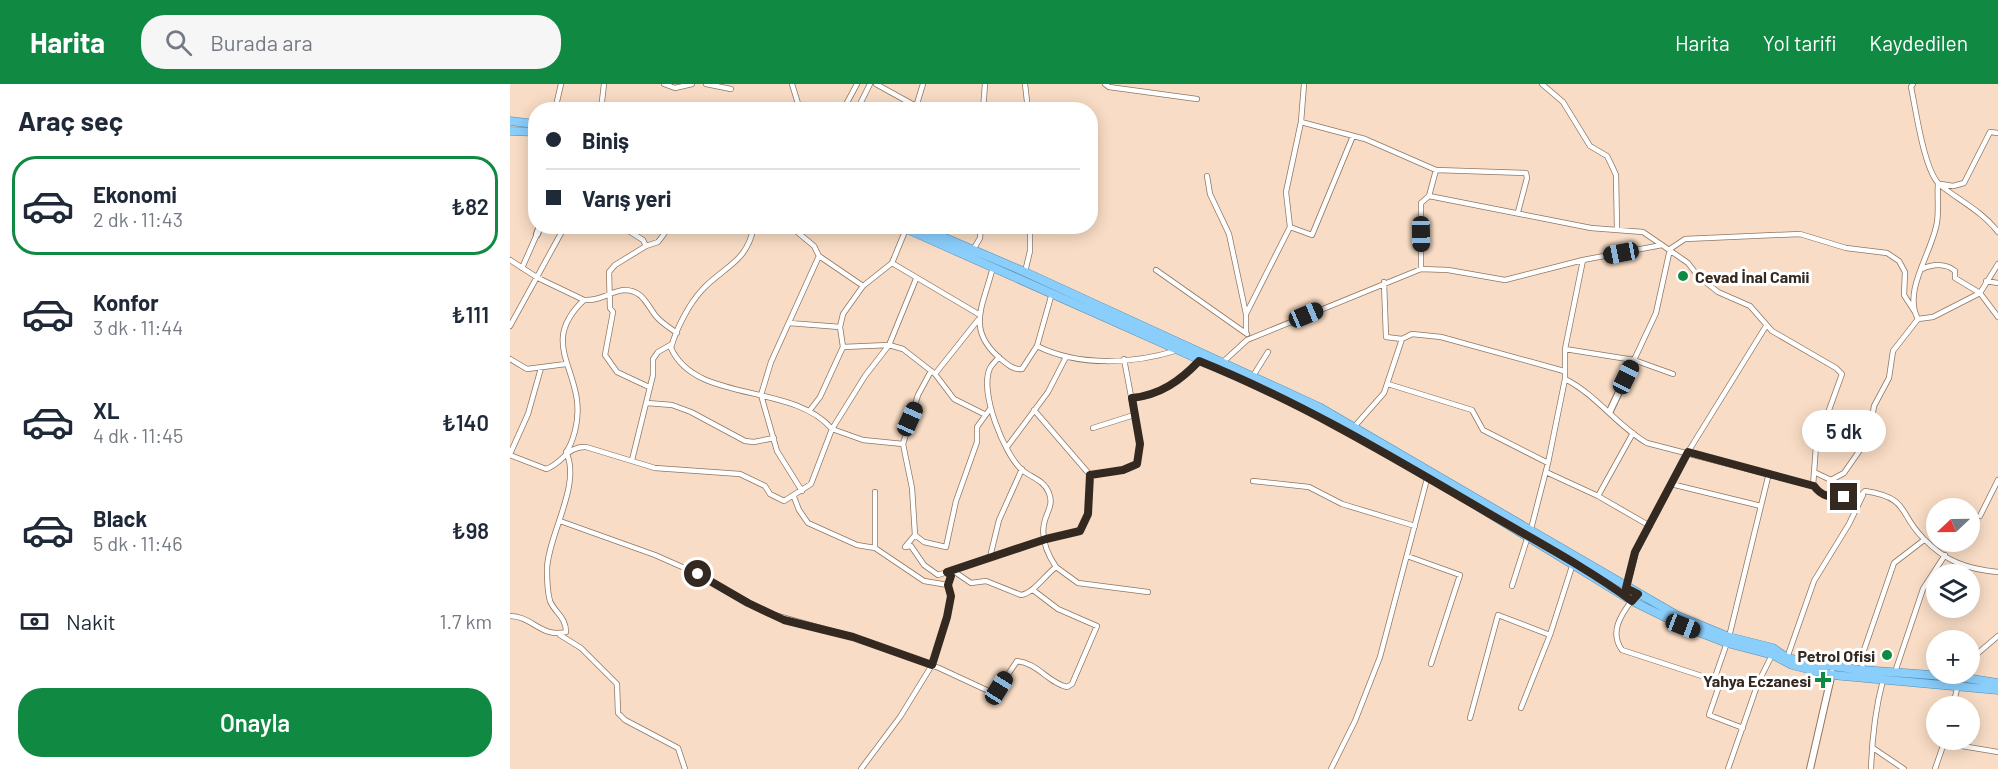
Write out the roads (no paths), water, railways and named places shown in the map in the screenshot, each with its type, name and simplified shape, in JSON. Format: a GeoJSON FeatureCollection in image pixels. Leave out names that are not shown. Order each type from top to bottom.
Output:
{"type":"FeatureCollection","features":[{"type":"Feature","properties":{"kind":"highway"},"geometry":{"type":"LineString","coordinates":[[510,121],[528,123]]}},
{"type":"Feature","properties":{"kind":"highway"},"geometry":{"type":"LineString","coordinates":[[510,131],[528,132]]}},
{"type":"Feature","properties":{"kind":"highway"},"geometry":{"type":"LineString","coordinates":[[920,234],[1178,350],[1223,362],[1354,427],[1530,532],[1632,601],[1662,617],[1728,640],[1773,651],[1787,658],[1833,671],[1862,670],[1884,675],[1895,672],[1926,675]]}},
{"type":"Feature","properties":{"kind":"highway"},"geometry":{"type":"LineString","coordinates":[[936,234],[1025,272],[1186,347],[1202,358],[1329,420],[1430,474]]}},
{"type":"Feature","properties":{"kind":"highway"},"geometry":{"type":"LineString","coordinates":[[1574,560],[1728,640]]}},
{"type":"Feature","properties":{"kind":"highway"},"geometry":{"type":"LineString","coordinates":[[1773,651],[1792,665],[1833,671],[1926,677]]}},
{"type":"Feature","properties":{"kind":"highway"},"geometry":{"type":"LineString","coordinates":[[1980,680],[1998,682]]}},
{"type":"Feature","properties":{"kind":"highway"},"geometry":{"type":"LineString","coordinates":[[1979,684],[1998,690]]}},
{"type":"Feature","properties":{"kind":"street"},"geometry":{"type":"LineString","coordinates":[[557,102],[561,84]]}},
{"type":"Feature","properties":{"kind":"street"},"geometry":{"type":"LineString","coordinates":[[602,102],[604,84]]}},
{"type":"Feature","properties":{"kind":"street"},"geometry":{"type":"LineString","coordinates":[[664,84],[675,88],[692,84]]}},
{"type":"Feature","properties":{"kind":"street"},"geometry":{"type":"LineString","coordinates":[[706,84],[731,89]]}},
{"type":"Feature","properties":{"kind":"street"},"geometry":{"type":"LineString","coordinates":[[792,84],[798,102]]}},
{"type":"Feature","properties":{"kind":"street"},"geometry":{"type":"LineString","coordinates":[[847,102],[857,84]]}},
{"type":"Feature","properties":{"kind":"street"},"geometry":{"type":"LineString","coordinates":[[861,102],[870,84]]}},
{"type":"Feature","properties":{"kind":"street"},"geometry":{"type":"LineString","coordinates":[[876,84],[905,102]]}},
{"type":"Feature","properties":{"kind":"street"},"geometry":{"type":"LineString","coordinates":[[917,102],[923,84]]}},
{"type":"Feature","properties":{"kind":"street"},"geometry":{"type":"LineString","coordinates":[[984,102],[985,84]]}},
{"type":"Feature","properties":{"kind":"street"},"geometry":{"type":"LineString","coordinates":[[1025,84],[1027,102]]}},
{"type":"Feature","properties":{"kind":"street"},"geometry":{"type":"LineString","coordinates":[[1105,84],[1109,87],[1197,99]]}},
{"type":"Feature","properties":{"kind":"street"},"geometry":{"type":"LineString","coordinates":[[1246,314],[1290,227],[1286,192],[1301,122],[1304,84]]}},
{"type":"Feature","properties":{"kind":"street"},"geometry":{"type":"LineString","coordinates":[[1542,84],[1563,102],[1590,146],[1607,156],[1616,175],[1617,229]]}},
{"type":"Feature","properties":{"kind":"street"},"geometry":{"type":"LineString","coordinates":[[1910,85],[1930,169],[1938,184],[1982,214],[1998,232]]}},
{"type":"Feature","properties":{"kind":"street"},"geometry":{"type":"LineString","coordinates":[[1301,122],[1353,136],[1436,170],[1526,173],[1527,178],[1518,212]]}},
{"type":"Feature","properties":{"kind":"street"},"geometry":{"type":"LineString","coordinates":[[1938,184],[1953,186],[1964,183],[1990,132],[1998,133]]}},
{"type":"Feature","properties":{"kind":"street"},"geometry":{"type":"LineString","coordinates":[[1290,227],[1312,235],[1353,136]]}},
{"type":"Feature","properties":{"kind":"street"},"geometry":{"type":"LineString","coordinates":[[1421,268],[1421,203],[1429,196],[1436,170]]}},
{"type":"Feature","properties":{"kind":"street"},"geometry":{"type":"LineString","coordinates":[[1207,176],[1210,194],[1229,234],[1246,314],[1247,340]]}},
{"type":"Feature","properties":{"kind":"street"},"geometry":{"type":"LineString","coordinates":[[1915,312],[1916,286],[1937,222],[1938,184]]}},
{"type":"Feature","properties":{"kind":"street"},"geometry":{"type":"LineString","coordinates":[[1429,196],[1591,228],[1643,232],[1670,249],[1718,292],[1750,306],[1766,326],[1842,374],[1816,446],[1814,486]]}},
{"type":"Feature","properties":{"kind":"street"},"geometry":{"type":"LineString","coordinates":[[522,268],[537,234]]}},
{"type":"Feature","properties":{"kind":"street"},"geometry":{"type":"LineString","coordinates":[[510,326],[561,234]]}},
{"type":"Feature","properties":{"kind":"street"},"geometry":{"type":"LineString","coordinates":[[634,234],[643,240],[646,246]]}},
{"type":"Feature","properties":{"kind":"street"},"geometry":{"type":"LineString","coordinates":[[649,387],[617,372],[605,355],[614,312],[610,308],[609,272],[615,265],[646,246],[658,242],[664,234]]}},
{"type":"Feature","properties":{"kind":"street"},"geometry":{"type":"LineString","coordinates":[[751,234],[742,257],[700,291],[677,333],[672,344],[672,352],[693,373],[710,382],[795,403],[810,410],[832,429],[863,440],[903,444]]}},
{"type":"Feature","properties":{"kind":"street"},"geometry":{"type":"LineString","coordinates":[[800,234],[814,246],[819,256],[862,286]]}},
{"type":"Feature","properties":{"kind":"street"},"geometry":{"type":"LineString","coordinates":[[810,410],[820,397],[843,346],[840,327],[843,314],[862,286],[892,263],[902,234]]}},
{"type":"Feature","properties":{"kind":"street"},"geometry":{"type":"LineString","coordinates":[[973,250],[980,234]]}},
{"type":"Feature","properties":{"kind":"street"},"geometry":{"type":"LineString","coordinates":[[1025,272],[1030,251],[1030,234]]}},
{"type":"Feature","properties":{"kind":"street"},"geometry":{"type":"LineString","coordinates":[[1610,411],[1656,313],[1670,249],[1685,239],[1800,234],[1846,248],[1887,253],[1899,261],[1905,272],[1904,295],[1918,318]]}},
{"type":"Feature","properties":{"kind":"street"},"geometry":{"type":"LineString","coordinates":[[1223,362],[1247,340],[1421,268],[1448,270],[1505,280],[1584,260],[1662,245]]}},
{"type":"Feature","properties":{"kind":"street"},"geometry":{"type":"LineString","coordinates":[[802,491],[781,460],[761,395],[771,362],[819,256]]}},
{"type":"Feature","properties":{"kind":"street"},"geometry":{"type":"LineString","coordinates":[[510,260],[538,278],[584,300],[609,297],[623,290],[636,291],[648,303],[656,316],[677,333]]}},
{"type":"Feature","properties":{"kind":"street"},"geometry":{"type":"LineString","coordinates":[[1512,586],[1530,532],[1548,463],[1565,379],[1565,349],[1584,260]]}},
{"type":"Feature","properties":{"kind":"street"},"geometry":{"type":"LineString","coordinates":[[892,263],[979,317]]}},
{"type":"Feature","properties":{"kind":"street"},"geometry":{"type":"LineString","coordinates":[[1816,473],[1831,480],[1844,473],[1861,451],[1869,437],[1874,406],[1889,378],[1893,351],[1918,318],[1933,317],[1980,293],[1998,264]]}},
{"type":"Feature","properties":{"kind":"street"},"geometry":{"type":"LineString","coordinates":[[1922,269],[1931,265],[1950,266],[1961,284],[1980,293],[1998,317]]}},
{"type":"Feature","properties":{"kind":"street"},"geometry":{"type":"LineString","coordinates":[[993,267],[979,317],[978,330],[999,357],[1019,370],[1026,366],[1037,346],[1052,293]]}},
{"type":"Feature","properties":{"kind":"street"},"geometry":{"type":"LineString","coordinates":[[1155,270],[1246,333]]}},
{"type":"Feature","properties":{"kind":"street"},"geometry":{"type":"LineString","coordinates":[[566,452],[579,446],[672,471],[740,474],[765,486],[779,500],[789,500],[811,484],[832,429],[865,376],[889,345],[916,279]]}},
{"type":"Feature","properties":{"kind":"street"},"geometry":{"type":"LineString","coordinates":[[1986,281],[1998,283]]}},
{"type":"Feature","properties":{"kind":"street"},"geometry":{"type":"LineString","coordinates":[[1384,282],[1386,337],[1402,339],[1412,334],[1441,337],[1564,371]]}},
{"type":"Feature","properties":{"kind":"street"},"geometry":{"type":"LineString","coordinates":[[541,368],[528,414],[510,455],[546,469],[552,467],[573,444],[578,397],[571,370],[566,364],[562,329],[571,312],[584,300]]}},
{"type":"Feature","properties":{"kind":"street"},"geometry":{"type":"LineString","coordinates":[[979,317],[918,395],[903,444],[912,488],[915,536],[905,547],[911,546],[929,570],[938,575],[1046,539],[1080,531],[1088,514],[1090,475],[1034,410]]}},
{"type":"Feature","properties":{"kind":"street"},"geometry":{"type":"LineString","coordinates":[[789,323],[840,327]]}},
{"type":"Feature","properties":{"kind":"street"},"geometry":{"type":"LineString","coordinates":[[1626,588],[1635,552],[1688,452],[1766,326]]}},
{"type":"Feature","properties":{"kind":"street"},"geometry":{"type":"LineString","coordinates":[[1354,427],[1384,393],[1402,339]]}},
{"type":"Feature","properties":{"kind":"street"},"geometry":{"type":"LineString","coordinates":[[632,460],[647,403],[655,355],[672,344]]}},
{"type":"Feature","properties":{"kind":"street"},"geometry":{"type":"LineString","coordinates":[[843,346],[889,345],[909,352],[933,373],[954,399],[984,414]]}},
{"type":"Feature","properties":{"kind":"street"},"geometry":{"type":"LineString","coordinates":[[1037,346],[1066,357],[1124,359],[1161,355],[1186,347]]}},
{"type":"Feature","properties":{"kind":"street"},"geometry":{"type":"LineString","coordinates":[[1565,349],[1634,360],[1673,374]]}},
{"type":"Feature","properties":{"kind":"street"},"geometry":{"type":"LineString","coordinates":[[1253,376],[1268,352]]}},
{"type":"Feature","properties":{"kind":"street"},"geometry":{"type":"LineString","coordinates":[[999,357],[990,369],[990,409],[1007,447],[1022,470],[1044,485],[1051,497],[1049,513],[1044,524],[1046,552],[1056,567],[1078,582],[1148,592]]}},
{"type":"Feature","properties":{"kind":"street"},"geometry":{"type":"LineString","coordinates":[[1007,447],[1048,392],[1066,357]]}},
{"type":"Feature","properties":{"kind":"street"},"geometry":{"type":"LineString","coordinates":[[1132,398],[1158,393],[1177,381],[1202,358]]}},
{"type":"Feature","properties":{"kind":"street"},"geometry":{"type":"LineString","coordinates":[[510,359],[527,369],[566,364]]}},
{"type":"Feature","properties":{"kind":"street"},"geometry":{"type":"LineString","coordinates":[[1090,475],[1123,470],[1137,464],[1140,444],[1124,359]]}},
{"type":"Feature","properties":{"kind":"street"},"geometry":{"type":"LineString","coordinates":[[1565,379],[1582,387],[1633,434],[1647,443],[1814,486],[1819,493],[1829,497],[1859,497],[1865,491]]}},
{"type":"Feature","properties":{"kind":"street"},"geometry":{"type":"LineString","coordinates":[[1388,384],[1473,410],[1482,430],[1548,463]]}},
{"type":"Feature","properties":{"kind":"street"},"geometry":{"type":"LineString","coordinates":[[647,403],[672,405],[691,412],[745,441],[754,442],[774,438]]}},
{"type":"Feature","properties":{"kind":"street"},"geometry":{"type":"LineString","coordinates":[[915,536],[924,542],[945,547],[956,501],[977,442],[977,427],[984,414],[990,409]]}},
{"type":"Feature","properties":{"kind":"street"},"geometry":{"type":"LineString","coordinates":[[1093,428],[1134,415]]}},
{"type":"Feature","properties":{"kind":"street"},"geometry":{"type":"LineString","coordinates":[[1598,496],[1633,434]]}},
{"type":"Feature","properties":{"kind":"street"},"geometry":{"type":"LineString","coordinates":[[555,635],[566,632],[566,623],[551,603],[547,567],[560,521],[571,462],[566,452]]}},
{"type":"Feature","properties":{"kind":"street"},"geometry":{"type":"LineString","coordinates":[[990,557],[999,520],[1022,470]]}},
{"type":"Feature","properties":{"kind":"street"},"geometry":{"type":"LineString","coordinates":[[1546,472],[1598,496],[1650,526]]}},
{"type":"Feature","properties":{"kind":"street"},"geometry":{"type":"LineString","coordinates":[[1743,728],[1709,715],[1718,690],[1714,680],[1728,640],[1769,473]]}},
{"type":"Feature","properties":{"kind":"street"},"geometry":{"type":"LineString","coordinates":[[1331,769],[1355,721],[1380,657],[1430,474]]}},
{"type":"Feature","properties":{"kind":"street"},"geometry":{"type":"LineString","coordinates":[[1980,516],[1998,480]]}},
{"type":"Feature","properties":{"kind":"street"},"geometry":{"type":"LineString","coordinates":[[1252,481],[1309,487],[1342,504],[1415,526]]}},
{"type":"Feature","properties":{"kind":"street"},"geometry":{"type":"LineString","coordinates":[[1671,484],[1761,506]]}},
{"type":"Feature","properties":{"kind":"street"},"geometry":{"type":"LineString","coordinates":[[1865,491],[1882,494],[1902,506],[1924,540],[1945,555],[1969,569],[1998,572]]}},
{"type":"Feature","properties":{"kind":"street"},"geometry":{"type":"LineString","coordinates":[[1787,658],[1814,581],[1849,524],[1865,491]]}},
{"type":"Feature","properties":{"kind":"street"},"geometry":{"type":"LineString","coordinates":[[875,492],[875,548]]}},
{"type":"Feature","properties":{"kind":"street"},"geometry":{"type":"LineString","coordinates":[[794,497],[808,523],[857,545],[875,548],[924,581],[948,585]]}},
{"type":"Feature","properties":{"kind":"street"},"geometry":{"type":"LineString","coordinates":[[560,521],[655,555],[698,574],[748,603],[784,620],[853,637],[932,665],[995,694],[1017,661],[1025,662],[1068,687],[1072,684],[1097,626],[1058,609],[1033,590]]}},
{"type":"Feature","properties":{"kind":"street"},"geometry":{"type":"LineString","coordinates":[[1862,670],[1864,650],[1894,563],[1924,540]]}},
{"type":"Feature","properties":{"kind":"street"},"geometry":{"type":"LineString","coordinates":[[1895,672],[1923,589],[1945,555]]}},
{"type":"Feature","properties":{"kind":"street"},"geometry":{"type":"LineString","coordinates":[[1407,556],[1460,575],[1431,664]]}},
{"type":"Feature","properties":{"kind":"street"},"geometry":{"type":"LineString","coordinates":[[1521,708],[1550,635],[1574,560]]}},
{"type":"Feature","properties":{"kind":"street"},"geometry":{"type":"LineString","coordinates":[[950,571],[971,583],[992,582],[1017,594],[1033,590],[1041,579],[1056,567]]}},
{"type":"Feature","properties":{"kind":"street"},"geometry":{"type":"LineString","coordinates":[[861,769],[900,717],[932,665],[949,611],[950,571]]}},
{"type":"Feature","properties":{"kind":"street"},"geometry":{"type":"LineString","coordinates":[[1638,594],[1617,621],[1618,645],[1622,650],[1714,680]]}},
{"type":"Feature","properties":{"kind":"street"},"geometry":{"type":"LineString","coordinates":[[1470,718],[1498,615],[1550,635]]}},
{"type":"Feature","properties":{"kind":"street"},"geometry":{"type":"LineString","coordinates":[[510,616],[523,619],[555,635],[562,635],[581,648],[612,678],[619,692],[616,700],[618,712],[625,720],[678,748],[685,769]]}},
{"type":"Feature","properties":{"kind":"street"},"geometry":{"type":"LineString","coordinates":[[1980,651],[1998,636]]}},
{"type":"Feature","properties":{"kind":"street"},"geometry":{"type":"LineString","coordinates":[[1728,769],[1758,683],[1773,651]]}},
{"type":"Feature","properties":{"kind":"street"},"geometry":{"type":"LineString","coordinates":[[1810,769],[1833,671]]}},
{"type":"Feature","properties":{"kind":"street"},"geometry":{"type":"LineString","coordinates":[[1871,769],[1873,719],[1884,675]]}},
{"type":"Feature","properties":{"kind":"street"},"geometry":{"type":"LineString","coordinates":[[1873,748],[1904,769]]}},
{"type":"Feature","properties":{"kind":"street"},"geometry":{"type":"LineString","coordinates":[[1980,748],[1998,752]]}},
{"type":"Feature","properties":{"kind":"street"},"geometry":{"type":"LineString","coordinates":[[1935,769],[1941,750]]}},
{"type":"Feature","properties":{"kind":"place","name":"Cevad İnal Camii"},"geometry":{"type":"Point","coordinates":[1683,276]}},
{"type":"Feature","properties":{"kind":"place","name":"Petrol Ofisi"},"geometry":{"type":"Point","coordinates":[1887,655]}},
{"type":"Feature","properties":{"kind":"place","name":"Yahya Eczanesi"},"geometry":{"type":"Point","coordinates":[1823,680]}}]}
